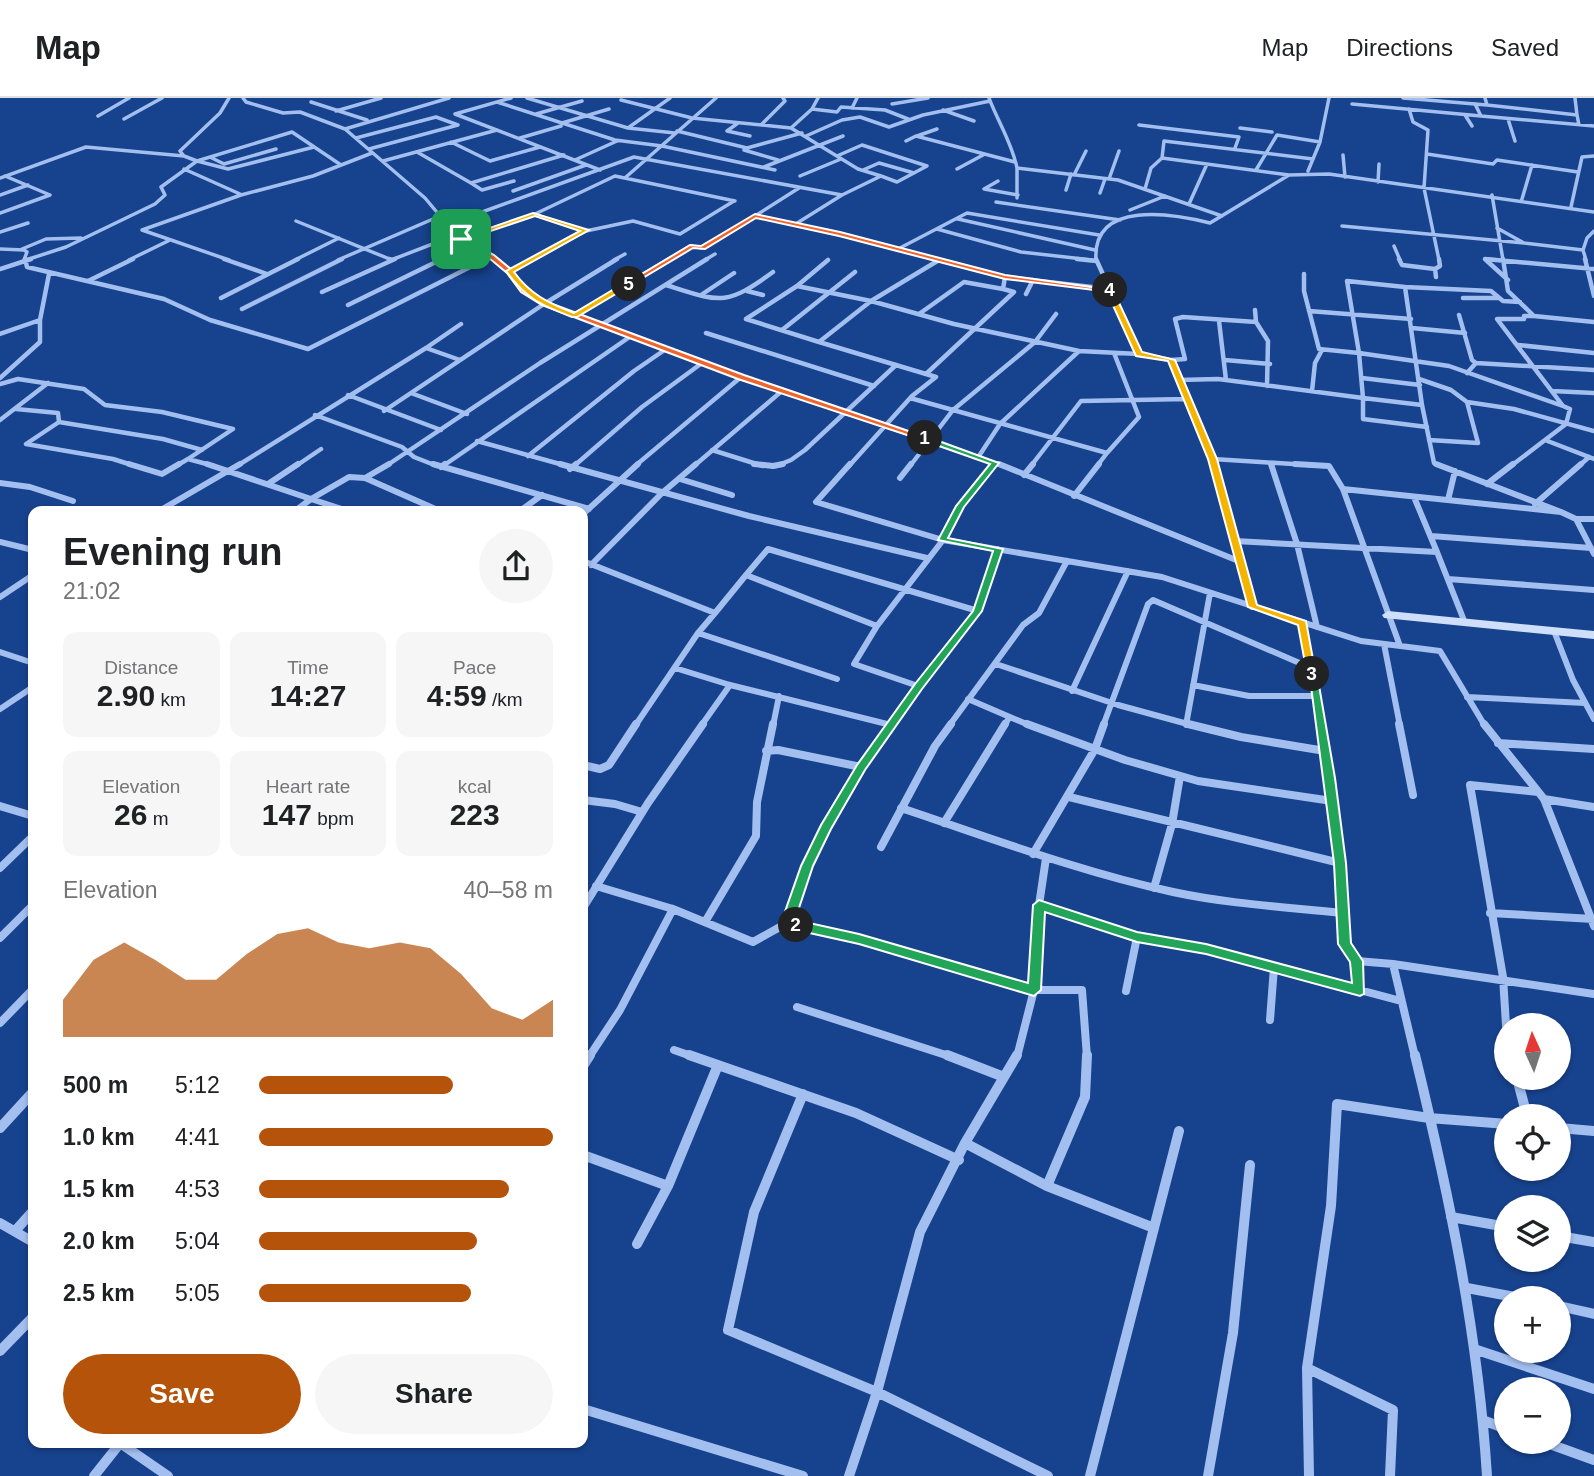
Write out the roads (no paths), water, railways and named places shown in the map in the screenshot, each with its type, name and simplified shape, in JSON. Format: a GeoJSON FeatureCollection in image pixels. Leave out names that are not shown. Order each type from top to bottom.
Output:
{"type":"FeatureCollection","features":[{"type":"Feature","properties":{"kind":"street"},"geometry":{"type":"LineString","coordinates":[[98,116],[129,98]]}},
{"type":"Feature","properties":{"kind":"street"},"geometry":{"type":"LineString","coordinates":[[124,119],[162,98]]}},
{"type":"Feature","properties":{"kind":"street"},"geometry":{"type":"LineString","coordinates":[[184,156],[180,151],[220,113],[229,98]]}},
{"type":"Feature","properties":{"kind":"street"},"geometry":{"type":"LineString","coordinates":[[243,98],[246,102],[283,114],[300,112],[345,129],[425,198],[459,237],[491,256],[510,271],[524,290],[544,304],[741,377],[979,456],[1241,562]]}},
{"type":"Feature","properties":{"kind":"street"},"geometry":{"type":"LineString","coordinates":[[336,111],[381,98]]}},
{"type":"Feature","properties":{"kind":"street"},"geometry":{"type":"LineString","coordinates":[[345,129],[449,98]]}},
{"type":"Feature","properties":{"kind":"street"},"geometry":{"type":"LineString","coordinates":[[511,98],[454,114],[601,171]]}},
{"type":"Feature","properties":{"kind":"street"},"geometry":{"type":"LineString","coordinates":[[527,98],[629,128],[676,132],[747,148],[802,133]]}},
{"type":"Feature","properties":{"kind":"street"},"geometry":{"type":"LineString","coordinates":[[629,98],[621,100],[692,118],[791,128],[802,133],[819,145],[839,157],[863,170],[897,182],[927,166],[862,145],[839,157],[800,176]]}},
{"type":"Feature","properties":{"kind":"street"},"geometry":{"type":"LineString","coordinates":[[575,160],[616,141],[670,98]]}},
{"type":"Feature","properties":{"kind":"street"},"geometry":{"type":"LineString","coordinates":[[626,177],[716,98]]}},
{"type":"Feature","properties":{"kind":"street"},"geometry":{"type":"LineString","coordinates":[[762,124],[785,101],[783,98]]}},
{"type":"Feature","properties":{"kind":"street"},"geometry":{"type":"LineString","coordinates":[[791,128],[812,109],[818,98]]}},
{"type":"Feature","properties":{"kind":"street"},"geometry":{"type":"LineString","coordinates":[[852,108],[857,98]]}},
{"type":"Feature","properties":{"kind":"street"},"geometry":{"type":"LineString","coordinates":[[888,112],[895,98]]}},
{"type":"Feature","properties":{"kind":"street"},"geometry":{"type":"LineString","coordinates":[[892,104],[928,98]]}},
{"type":"Feature","properties":{"kind":"street"},"geometry":{"type":"LineString","coordinates":[[1308,171],[1320,142],[1329,98]]}},
{"type":"Feature","properties":{"kind":"street"},"geometry":{"type":"LineString","coordinates":[[1403,98],[1577,115]]}},
{"type":"Feature","properties":{"kind":"street"},"geometry":{"type":"LineString","coordinates":[[1485,98],[1487,105]]}},
{"type":"Feature","properties":{"kind":"street"},"geometry":{"type":"LineString","coordinates":[[1575,98],[1579,125]]}},
{"type":"Feature","properties":{"kind":"street"},"geometry":{"type":"LineString","coordinates":[[534,115],[582,99]]}},
{"type":"Feature","properties":{"kind":"street"},"geometry":{"type":"LineString","coordinates":[[806,136],[842,120],[860,117],[889,127],[908,119],[990,99],[998,123],[1013,147],[1018,195],[1015,205]]}},
{"type":"Feature","properties":{"kind":"street"},"geometry":{"type":"LineString","coordinates":[[312,102],[360,120],[375,121]]}},
{"type":"Feature","properties":{"kind":"street"},"geometry":{"type":"LineString","coordinates":[[497,102],[616,141],[662,146],[775,170]]}},
{"type":"Feature","properties":{"kind":"street"},"geometry":{"type":"LineString","coordinates":[[1352,104],[1594,126]]}},
{"type":"Feature","properties":{"kind":"street"},"geometry":{"type":"LineString","coordinates":[[1475,104],[1480,116]]}},
{"type":"Feature","properties":{"kind":"street"},"geometry":{"type":"LineString","coordinates":[[812,109],[837,112],[841,107],[852,108],[888,112],[908,119]]}},
{"type":"Feature","properties":{"kind":"street"},"geometry":{"type":"LineString","coordinates":[[520,138],[609,109]]}},
{"type":"Feature","properties":{"kind":"street"},"geometry":{"type":"LineString","coordinates":[[1394,246],[1402,265],[1435,269],[1440,266],[1424,188],[1427,127],[1413,122],[1409,109]]}},
{"type":"Feature","properties":{"kind":"street"},"geometry":{"type":"LineString","coordinates":[[943,110],[974,121]]}},
{"type":"Feature","properties":{"kind":"street"},"geometry":{"type":"LineString","coordinates":[[1465,115],[1472,126]]}},
{"type":"Feature","properties":{"kind":"street"},"geometry":{"type":"LineString","coordinates":[[267,274],[142,230],[241,195],[313,176],[370,151],[458,125],[436,117],[356,138]]}},
{"type":"Feature","properties":{"kind":"street"},"geometry":{"type":"LineString","coordinates":[[1508,119],[1515,141]]}},
{"type":"Feature","properties":{"kind":"street"},"geometry":{"type":"LineString","coordinates":[[738,122],[727,131],[750,136]]}},
{"type":"Feature","properties":{"kind":"street"},"geometry":{"type":"LineString","coordinates":[[1139,125],[1239,137],[1235,148]]}},
{"type":"Feature","properties":{"kind":"street"},"geometry":{"type":"LineString","coordinates":[[1272,125],[1272,132]]}},
{"type":"Feature","properties":{"kind":"street"},"geometry":{"type":"LineString","coordinates":[[1240,128],[1320,142]]}},
{"type":"Feature","properties":{"kind":"street"},"geometry":{"type":"LineString","coordinates":[[905,141],[937,129]]}},
{"type":"Feature","properties":{"kind":"street"},"geometry":{"type":"LineString","coordinates":[[383,161],[499,130]]}},
{"type":"Feature","properties":{"kind":"street"},"geometry":{"type":"LineString","coordinates":[[0,269],[85,237],[155,204],[165,195],[161,187],[184,169],[209,157],[292,132],[341,165]]}},
{"type":"Feature","properties":{"kind":"street"},"geometry":{"type":"LineString","coordinates":[[1256,170],[1277,135]]}},
{"type":"Feature","properties":{"kind":"street"},"geometry":{"type":"LineString","coordinates":[[764,167],[843,136]]}},
{"type":"Feature","properties":{"kind":"street"},"geometry":{"type":"LineString","coordinates":[[916,136],[1016,165],[1107,179],[1222,216]]}},
{"type":"Feature","properties":{"kind":"street"},"geometry":{"type":"LineString","coordinates":[[1144,189],[1151,168],[1161,158],[1164,141],[1313,159]]}},
{"type":"Feature","properties":{"kind":"street"},"geometry":{"type":"LineString","coordinates":[[451,142],[490,161],[541,147]]}},
{"type":"Feature","properties":{"kind":"street"},"geometry":{"type":"LineString","coordinates":[[2,176],[86,147],[184,156],[228,169],[314,147]]}},
{"type":"Feature","properties":{"kind":"street"},"geometry":{"type":"LineString","coordinates":[[975,152],[987,147]]}},
{"type":"Feature","properties":{"kind":"street"},"geometry":{"type":"LineString","coordinates":[[747,148],[743,150],[778,160]]}},
{"type":"Feature","properties":{"kind":"street"},"geometry":{"type":"LineString","coordinates":[[209,157],[224,164],[276,149]]}},
{"type":"Feature","properties":{"kind":"street"},"geometry":{"type":"LineString","coordinates":[[1066,190],[1086,151]]}},
{"type":"Feature","properties":{"kind":"street"},"geometry":{"type":"LineString","coordinates":[[1100,193],[1119,151]]}},
{"type":"Feature","properties":{"kind":"street"},"geometry":{"type":"LineString","coordinates":[[417,152],[482,190],[514,181]]}},
{"type":"Feature","properties":{"kind":"street"},"geometry":{"type":"LineString","coordinates":[[957,169],[984,154]]}},
{"type":"Feature","properties":{"kind":"street"},"geometry":{"type":"LineString","coordinates":[[1427,154],[1493,164],[1497,160],[1578,172]]}},
{"type":"Feature","properties":{"kind":"street"},"geometry":{"type":"LineString","coordinates":[[471,183],[564,155]]}},
{"type":"Feature","properties":{"kind":"street"},"geometry":{"type":"LineString","coordinates":[[1342,155],[1345,177]]}},
{"type":"Feature","properties":{"kind":"street"},"geometry":{"type":"LineString","coordinates":[[1571,207],[1581,157],[1594,156]]}},
{"type":"Feature","properties":{"kind":"street"},"geometry":{"type":"LineString","coordinates":[[449,224],[634,158],[842,195]]}},
{"type":"Feature","properties":{"kind":"street"},"geometry":{"type":"LineString","coordinates":[[1161,158],[1289,175]]}},
{"type":"Feature","properties":{"kind":"street"},"geometry":{"type":"LineString","coordinates":[[863,170],[879,163],[914,173]]}},
{"type":"Feature","properties":{"kind":"street"},"geometry":{"type":"LineString","coordinates":[[1189,204],[1207,164]]}},
{"type":"Feature","properties":{"kind":"street"},"geometry":{"type":"LineString","coordinates":[[1378,182],[1379,164]]}},
{"type":"Feature","properties":{"kind":"street"},"geometry":{"type":"LineString","coordinates":[[513,191],[586,165]]}},
{"type":"Feature","properties":{"kind":"street"},"geometry":{"type":"LineString","coordinates":[[1522,199],[1532,165]]}},
{"type":"Feature","properties":{"kind":"street"},"geometry":{"type":"LineString","coordinates":[[184,169],[241,195]]}},
{"type":"Feature","properties":{"kind":"street"},"geometry":{"type":"LineString","coordinates":[[1139,354],[1096,261],[1095,250],[1099,235],[1120,220],[1137,213],[1158,212],[1210,223],[1289,175],[1308,171],[1522,199],[1594,212]]}},
{"type":"Feature","properties":{"kind":"street"},"geometry":{"type":"LineString","coordinates":[[0,213],[50,195],[2,176]]}},
{"type":"Feature","properties":{"kind":"street"},"geometry":{"type":"LineString","coordinates":[[322,292],[392,260],[535,214],[615,176],[735,201],[680,234],[633,221],[586,230],[510,271]]}},
{"type":"Feature","properties":{"kind":"street"},"geometry":{"type":"LineString","coordinates":[[794,225],[842,195],[881,176]]}},
{"type":"Feature","properties":{"kind":"street"},"geometry":{"type":"LineString","coordinates":[[998,181],[984,190],[1018,195]]}},
{"type":"Feature","properties":{"kind":"street"},"geometry":{"type":"LineString","coordinates":[[0,195],[29,185]]}},
{"type":"Feature","properties":{"kind":"street"},"geometry":{"type":"LineString","coordinates":[[575,316],[692,246],[702,248],[799,188]]}},
{"type":"Feature","properties":{"kind":"street"},"geometry":{"type":"LineString","coordinates":[[1492,195],[1503,262],[1509,280],[1508,290],[1534,316]]}},
{"type":"Feature","properties":{"kind":"street"},"geometry":{"type":"LineString","coordinates":[[1137,213],[1130,210],[1165,196]]}},
{"type":"Feature","properties":{"kind":"street"},"geometry":{"type":"LineString","coordinates":[[996,202],[1120,220]]}},
{"type":"Feature","properties":{"kind":"street"},"geometry":{"type":"LineString","coordinates":[[898,249],[967,213],[1099,235]]}},
{"type":"Feature","properties":{"kind":"street"},"geometry":{"type":"LineString","coordinates":[[535,214],[586,230]]}},
{"type":"Feature","properties":{"kind":"street"},"geometry":{"type":"LineString","coordinates":[[242,309],[364,248],[440,216]]}},
{"type":"Feature","properties":{"kind":"street"},"geometry":{"type":"LineString","coordinates":[[755,216],[1005,277],[1109,289]]}},
{"type":"Feature","properties":{"kind":"street"},"geometry":{"type":"LineString","coordinates":[[958,219],[1095,250]]}},
{"type":"Feature","properties":{"kind":"street"},"geometry":{"type":"LineString","coordinates":[[296,221],[392,260]]}},
{"type":"Feature","properties":{"kind":"street"},"geometry":{"type":"LineString","coordinates":[[0,232],[28,223]]}},
{"type":"Feature","properties":{"kind":"street"},"geometry":{"type":"LineString","coordinates":[[1342,226],[1583,250]]}},
{"type":"Feature","properties":{"kind":"street"},"geometry":{"type":"LineString","coordinates":[[1497,228],[1524,243]]}},
{"type":"Feature","properties":{"kind":"street"},"geometry":{"type":"LineString","coordinates":[[937,229],[1021,252],[1096,261]]}},
{"type":"Feature","properties":{"kind":"street"},"geometry":{"type":"LineString","coordinates":[[1594,231],[1587,237],[1583,250],[1594,296]]}},
{"type":"Feature","properties":{"kind":"street"},"geometry":{"type":"LineString","coordinates":[[0,249],[21,249],[46,239],[85,237]]}},
{"type":"Feature","properties":{"kind":"street"},"geometry":{"type":"LineString","coordinates":[[221,298],[339,238]]}},
{"type":"Feature","properties":{"kind":"street"},"geometry":{"type":"LineString","coordinates":[[87,281],[170,240]]}},
{"type":"Feature","properties":{"kind":"street"},"geometry":{"type":"LineString","coordinates":[[348,305],[470,245]]}},
{"type":"Feature","properties":{"kind":"street"},"geometry":{"type":"LineString","coordinates":[[21,249],[26,252],[24,262],[27,267],[164,299],[210,320],[308,349],[491,256]]}},
{"type":"Feature","properties":{"kind":"street"},"geometry":{"type":"LineString","coordinates":[[384,411],[544,304],[625,254]]}},
{"type":"Feature","properties":{"kind":"street"},"geometry":{"type":"LineString","coordinates":[[365,478],[715,254]]}},
{"type":"Feature","properties":{"kind":"street"},"geometry":{"type":"LineString","coordinates":[[1509,280],[1485,259],[1594,269]]}},
{"type":"Feature","properties":{"kind":"street"},"geometry":{"type":"LineString","coordinates":[[828,260],[797,286],[746,319],[936,377],[910,398],[816,502],[943,540],[1162,577],[1361,641],[1440,651],[1498,743],[1541,795],[1593,921],[1490,913]]}},
{"type":"Feature","properties":{"kind":"street"},"geometry":{"type":"LineString","coordinates":[[819,342],[871,301],[940,260]]}},
{"type":"Feature","properties":{"kind":"street"},"geometry":{"type":"LineString","coordinates":[[1435,269],[1436,277]]}},
{"type":"Feature","properties":{"kind":"street"},"geometry":{"type":"LineString","coordinates":[[666,285],[717,302],[733,300],[773,272]]}},
{"type":"Feature","properties":{"kind":"street"},"geometry":{"type":"LineString","coordinates":[[782,330],[855,272]]}},
{"type":"Feature","properties":{"kind":"street"},"geometry":{"type":"LineString","coordinates":[[701,295],[734,273]]}},
{"type":"Feature","properties":{"kind":"street"},"geometry":{"type":"LineString","coordinates":[[0,378],[40,342],[40,320],[49,274]]}},
{"type":"Feature","properties":{"kind":"street"},"geometry":{"type":"LineString","coordinates":[[1304,274],[1309,311],[1319,349],[1449,366],[1570,409],[1566,424],[1487,484]]}},
{"type":"Feature","properties":{"kind":"street"},"geometry":{"type":"LineString","coordinates":[[1003,289],[1005,277]]}},
{"type":"Feature","properties":{"kind":"street"},"geometry":{"type":"LineString","coordinates":[[1026,293],[1033,280]]}},
{"type":"Feature","properties":{"kind":"street"},"geometry":{"type":"LineString","coordinates":[[1427,427],[1363,419],[1362,378],[1347,281],[1491,291],[1503,301],[1520,302]]}},
{"type":"Feature","properties":{"kind":"street"},"geometry":{"type":"LineString","coordinates":[[919,314],[964,282],[1014,292],[926,374]]}},
{"type":"Feature","properties":{"kind":"street"},"geometry":{"type":"LineString","coordinates":[[797,286],[1080,351],[1139,354],[1171,360],[1185,359],[1175,319],[1183,317],[1256,322]]}},
{"type":"Feature","properties":{"kind":"street"},"geometry":{"type":"LineString","coordinates":[[1405,287],[1422,405],[1434,463],[1576,519],[1594,519]]}},
{"type":"Feature","properties":{"kind":"street"},"geometry":{"type":"LineString","coordinates":[[747,291],[763,295]]}},
{"type":"Feature","properties":{"kind":"street"},"geometry":{"type":"LineString","coordinates":[[1463,298],[1499,298]]}},
{"type":"Feature","properties":{"kind":"street"},"geometry":{"type":"LineString","coordinates":[[1255,310],[1256,322],[1268,341],[1270,364],[1267,386]]}},
{"type":"Feature","properties":{"kind":"street"},"geometry":{"type":"LineString","coordinates":[[1309,311],[1411,319]]}},
{"type":"Feature","properties":{"kind":"street"},"geometry":{"type":"LineString","coordinates":[[900,478],[953,410],[1035,342],[1056,314]]}},
{"type":"Feature","properties":{"kind":"street"},"geometry":{"type":"LineString","coordinates":[[1459,315],[1472,360],[1476,363],[1534,369],[1594,370]]}},
{"type":"Feature","properties":{"kind":"street"},"geometry":{"type":"LineString","coordinates":[[1563,406],[1497,319],[1524,319],[1524,316],[1534,316],[1594,323]]}},
{"type":"Feature","properties":{"kind":"street"},"geometry":{"type":"LineString","coordinates":[[0,334],[40,320]]}},
{"type":"Feature","properties":{"kind":"street"},"geometry":{"type":"LineString","coordinates":[[1219,321],[1226,380]]}},
{"type":"Feature","properties":{"kind":"street"},"geometry":{"type":"LineString","coordinates":[[168,506],[230,470],[461,324]]}},
{"type":"Feature","properties":{"kind":"street"},"geometry":{"type":"LineString","coordinates":[[1412,328],[1465,333]]}},
{"type":"Feature","properties":{"kind":"street"},"geometry":{"type":"LineString","coordinates":[[706,333],[874,386]]}},
{"type":"Feature","properties":{"kind":"street"},"geometry":{"type":"LineString","coordinates":[[441,467],[631,336]]}},
{"type":"Feature","properties":{"kind":"street"},"geometry":{"type":"LineString","coordinates":[[1518,345],[1594,353]]}},
{"type":"Feature","properties":{"kind":"street"},"geometry":{"type":"LineString","coordinates":[[426,348],[460,360]]}},
{"type":"Feature","properties":{"kind":"street"},"geometry":{"type":"LineString","coordinates":[[528,456],[634,371],[666,349]]}},
{"type":"Feature","properties":{"kind":"street"},"geometry":{"type":"LineString","coordinates":[[1312,391],[1315,363],[1322,350]]}},
{"type":"Feature","properties":{"kind":"street"},"geometry":{"type":"LineString","coordinates":[[979,456],[1000,424],[1080,351]]}},
{"type":"Feature","properties":{"kind":"street"},"geometry":{"type":"LineString","coordinates":[[1074,496],[1139,417],[1114,353]]}},
{"type":"Feature","properties":{"kind":"street"},"geometry":{"type":"LineString","coordinates":[[1171,360],[1213,459],[1252,607]]}},
{"type":"Feature","properties":{"kind":"street"},"geometry":{"type":"LineString","coordinates":[[1225,360],[1270,364]]}},
{"type":"Feature","properties":{"kind":"street"},"geometry":{"type":"LineString","coordinates":[[570,469],[642,407],[702,363]]}},
{"type":"Feature","properties":{"kind":"street"},"geometry":{"type":"LineString","coordinates":[[1467,373],[1476,363]]}},
{"type":"Feature","properties":{"kind":"street"},"geometry":{"type":"LineString","coordinates":[[712,450],[763,466],[782,466],[803,453],[896,365]]}},
{"type":"Feature","properties":{"kind":"street"},"geometry":{"type":"LineString","coordinates":[[589,509],[616,482],[741,377]]}},
{"type":"Feature","properties":{"kind":"street"},"geometry":{"type":"LineString","coordinates":[[1362,378],[1420,382],[1451,390],[1467,402],[1514,409],[1594,431]]}},
{"type":"Feature","properties":{"kind":"street"},"geometry":{"type":"LineString","coordinates":[[0,384],[18,379],[83,388],[105,405],[162,412],[233,429],[202,450],[188,459],[162,474],[113,459],[26,444],[59,422],[163,439],[202,450]]}},
{"type":"Feature","properties":{"kind":"street"},"geometry":{"type":"LineString","coordinates":[[1179,380],[1226,380],[1422,405]]}},
{"type":"Feature","properties":{"kind":"street"},"geometry":{"type":"LineString","coordinates":[[0,420],[48,383]]}},
{"type":"Feature","properties":{"kind":"street"},"geometry":{"type":"LineString","coordinates":[[591,565],[662,494],[783,390]]}},
{"type":"Feature","properties":{"kind":"street"},"geometry":{"type":"LineString","coordinates":[[1552,391],[1594,393]]}},
{"type":"Feature","properties":{"kind":"street"},"geometry":{"type":"LineString","coordinates":[[411,393],[467,414]]}},
{"type":"Feature","properties":{"kind":"street"},"geometry":{"type":"LineString","coordinates":[[348,395],[384,411],[442,430]]}},
{"type":"Feature","properties":{"kind":"street"},"geometry":{"type":"LineString","coordinates":[[910,398],[1107,453]]}},
{"type":"Feature","properties":{"kind":"street"},"geometry":{"type":"LineString","coordinates":[[1024,475],[1081,401],[1187,399]]}},
{"type":"Feature","properties":{"kind":"street"},"geometry":{"type":"LineString","coordinates":[[1429,440],[1478,443],[1467,402]]}},
{"type":"Feature","properties":{"kind":"street"},"geometry":{"type":"LineString","coordinates":[[16,408],[58,413],[59,422]]}},
{"type":"Feature","properties":{"kind":"street"},"geometry":{"type":"LineString","coordinates":[[315,415],[441,467],[579,506]]}},
{"type":"Feature","properties":{"kind":"street"},"geometry":{"type":"LineString","coordinates":[[1545,440],[1592,458]]}},
{"type":"Feature","properties":{"kind":"street"},"geometry":{"type":"LineString","coordinates":[[477,441],[662,494],[927,558]]}},
{"type":"Feature","properties":{"kind":"street"},"geometry":{"type":"LineString","coordinates":[[268,484],[321,449]]}},
{"type":"Feature","properties":{"kind":"street"},"geometry":{"type":"LineString","coordinates":[[1528,509],[1592,458]]}},
{"type":"Feature","properties":{"kind":"street"},"geometry":{"type":"LineString","coordinates":[[188,459],[230,470],[333,506]]}},
{"type":"Feature","properties":{"kind":"street"},"geometry":{"type":"LineString","coordinates":[[1213,459],[1329,466],[1343,489],[1400,646]]}},
{"type":"Feature","properties":{"kind":"street"},"geometry":{"type":"LineString","coordinates":[[918,686],[853,664],[903,589],[943,540],[960,506],[995,463]]}},
{"type":"Feature","properties":{"kind":"street"},"geometry":{"type":"LineString","coordinates":[[1271,463],[1297,544],[1317,627]]}},
{"type":"Feature","properties":{"kind":"street"},"geometry":{"type":"LineString","coordinates":[[1448,500],[1455,471]]}},
{"type":"Feature","properties":{"kind":"street"},"geometry":{"type":"LineString","coordinates":[[302,506],[349,477],[365,478],[429,506]]}},
{"type":"Feature","properties":{"kind":"street"},"geometry":{"type":"LineString","coordinates":[[680,479],[732,495]]}},
{"type":"Feature","properties":{"kind":"street"},"geometry":{"type":"LineString","coordinates":[[0,483],[30,487],[73,500]]}},
{"type":"Feature","properties":{"kind":"street"},"geometry":{"type":"LineString","coordinates":[[1343,489],[1561,512]]}},
{"type":"Feature","properties":{"kind":"street"},"geometry":{"type":"LineString","coordinates":[[527,506],[542,495]]}},
{"type":"Feature","properties":{"kind":"street"},"geometry":{"type":"LineString","coordinates":[[1414,497],[1465,623]]}},
{"type":"Feature","properties":{"kind":"street"},"geometry":{"type":"LineString","coordinates":[[1576,519],[1592,551]]}},
{"type":"Feature","properties":{"kind":"street"},"geometry":{"type":"LineString","coordinates":[[1431,536],[1592,551]]}},
{"type":"Feature","properties":{"kind":"street"},"geometry":{"type":"LineString","coordinates":[[1235,541],[1437,552]]}},
{"type":"Feature","properties":{"kind":"street"},"geometry":{"type":"LineString","coordinates":[[0,542],[28,549]]}},
{"type":"Feature","properties":{"kind":"street"},"geometry":{"type":"LineString","coordinates":[[588,766],[600,769],[609,765],[698,633],[768,548],[978,611]]}},
{"type":"Feature","properties":{"kind":"street"},"geometry":{"type":"LineString","coordinates":[[788,923],[811,857],[860,767],[918,686],[978,611],[998,549]]}},
{"type":"Feature","properties":{"kind":"street"},"geometry":{"type":"LineString","coordinates":[[881,847],[936,746],[1023,625],[1039,613],[1066,561]]}},
{"type":"Feature","properties":{"kind":"street"},"geometry":{"type":"LineString","coordinates":[[588,564],[715,613]]}},
{"type":"Feature","properties":{"kind":"street"},"geometry":{"type":"LineString","coordinates":[[1072,691],[1128,571]]}},
{"type":"Feature","properties":{"kind":"street"},"geometry":{"type":"LineString","coordinates":[[746,575],[877,626]]}},
{"type":"Feature","properties":{"kind":"street"},"geometry":{"type":"LineString","coordinates":[[0,597],[28,578]]}},
{"type":"Feature","properties":{"kind":"street"},"geometry":{"type":"LineString","coordinates":[[1448,579],[1594,590]]}},
{"type":"Feature","properties":{"kind":"street"},"geometry":{"type":"LineString","coordinates":[[0,587],[7,593]]}},
{"type":"Feature","properties":{"kind":"street"},"geometry":{"type":"LineString","coordinates":[[1186,724],[1210,593]]}},
{"type":"Feature","properties":{"kind":"street"},"geometry":{"type":"LineString","coordinates":[[1033,855],[1095,750],[1148,604],[1153,600],[1311,668]]}},
{"type":"Feature","properties":{"kind":"street"},"geometry":{"type":"LineString","coordinates":[[1388,615],[1594,635]]}},
{"type":"Feature","properties":{"kind":"street"},"geometry":{"type":"LineString","coordinates":[[1303,623],[1332,800],[1340,863],[1344,944],[1357,961],[1360,990]]}},
{"type":"Feature","properties":{"kind":"street"},"geometry":{"type":"LineString","coordinates":[[1554,631],[1573,680],[1594,719]]}},
{"type":"Feature","properties":{"kind":"street"},"geometry":{"type":"LineString","coordinates":[[698,633],[837,679]]}},
{"type":"Feature","properties":{"kind":"street"},"geometry":{"type":"LineString","coordinates":[[1384,644],[1413,795]]}},
{"type":"Feature","properties":{"kind":"street"},"geometry":{"type":"LineString","coordinates":[[0,652],[28,661]]}},
{"type":"Feature","properties":{"kind":"street"},"geometry":{"type":"LineString","coordinates":[[996,664],[1112,705],[1279,745],[1325,751]]}},
{"type":"Feature","properties":{"kind":"street"},"geometry":{"type":"LineString","coordinates":[[675,668],[730,685],[779,695],[891,725]]}},
{"type":"Feature","properties":{"kind":"street"},"geometry":{"type":"LineString","coordinates":[[588,900],[642,812],[730,685]]}},
{"type":"Feature","properties":{"kind":"street"},"geometry":{"type":"LineString","coordinates":[[1193,685],[1249,696],[1316,696]]}},
{"type":"Feature","properties":{"kind":"street"},"geometry":{"type":"LineString","coordinates":[[0,709],[28,690]]}},
{"type":"Feature","properties":{"kind":"street"},"geometry":{"type":"LineString","coordinates":[[705,922],[756,836],[757,802],[779,695]]}},
{"type":"Feature","properties":{"kind":"street"},"geometry":{"type":"LineString","coordinates":[[1467,697],[1585,703]]}},
{"type":"Feature","properties":{"kind":"street"},"geometry":{"type":"LineString","coordinates":[[968,699],[1009,718],[1095,750],[1180,776],[1240,789],[1332,800]]}},
{"type":"Feature","properties":{"kind":"street"},"geometry":{"type":"LineString","coordinates":[[944,823],[1009,718]]}},
{"type":"Feature","properties":{"kind":"street"},"geometry":{"type":"LineString","coordinates":[[1498,743],[1594,749]]}},
{"type":"Feature","properties":{"kind":"street"},"geometry":{"type":"LineString","coordinates":[[766,751],[778,750],[860,767]]}},
{"type":"Feature","properties":{"kind":"street"},"geometry":{"type":"LineString","coordinates":[[1154,888],[1172,824],[1180,776]]}},
{"type":"Feature","properties":{"kind":"street"},"geometry":{"type":"LineString","coordinates":[[1504,1013],[1504,981],[1490,913],[1471,785],[1541,795],[1594,807]]}},
{"type":"Feature","properties":{"kind":"street"},"geometry":{"type":"LineString","coordinates":[[1069,797],[1340,863]]}},
{"type":"Feature","properties":{"kind":"street"},"geometry":{"type":"LineString","coordinates":[[588,801],[642,812]]}},
{"type":"Feature","properties":{"kind":"street"},"geometry":{"type":"LineString","coordinates":[[0,806],[28,815]]}},
{"type":"Feature","properties":{"kind":"street"},"geometry":{"type":"LineString","coordinates":[[901,808],[1033,855],[1154,888],[1343,914]]}},
{"type":"Feature","properties":{"kind":"street"},"geometry":{"type":"LineString","coordinates":[[0,868],[28,841]]}},
{"type":"Feature","properties":{"kind":"street"},"geometry":{"type":"LineString","coordinates":[[849,1476],[877,1392],[920,1232],[959,1160],[965,1143],[1017,1057],[1034,990],[1039,905],[1046,858]]}},
{"type":"Feature","properties":{"kind":"street"},"geometry":{"type":"LineString","coordinates":[[596,886],[673,909],[752,942],[788,923],[859,939],[1034,990],[1082,990],[1087,1048],[1085,1097],[1048,1186]]}},
{"type":"Feature","properties":{"kind":"street"},"geometry":{"type":"LineString","coordinates":[[1039,905],[1137,937],[1206,949],[1401,1001]]}},
{"type":"Feature","properties":{"kind":"street"},"geometry":{"type":"LineString","coordinates":[[588,1058],[620,1010],[673,909]]}},
{"type":"Feature","properties":{"kind":"street"},"geometry":{"type":"LineString","coordinates":[[0,938],[28,910]]}},
{"type":"Feature","properties":{"kind":"street"},"geometry":{"type":"LineString","coordinates":[[1126,991],[1137,937]]}},
{"type":"Feature","properties":{"kind":"street"},"geometry":{"type":"LineString","coordinates":[[1357,961],[1594,994]]}},
{"type":"Feature","properties":{"kind":"street"},"geometry":{"type":"LineString","coordinates":[[1393,964],[1468,1288],[1485,1421],[1487,1476]]}},
{"type":"Feature","properties":{"kind":"street"},"geometry":{"type":"LineString","coordinates":[[1270,1020],[1274,967]]}},
{"type":"Feature","properties":{"kind":"street"},"geometry":{"type":"LineString","coordinates":[[0,1023],[28,994]]}},
{"type":"Feature","properties":{"kind":"street"},"geometry":{"type":"LineString","coordinates":[[797,1007],[944,1054],[1004,1077]]}},
{"type":"Feature","properties":{"kind":"street"},"geometry":{"type":"LineString","coordinates":[[674,1050],[856,1113],[959,1160]]}},
{"type":"Feature","properties":{"kind":"street"},"geometry":{"type":"LineString","coordinates":[[638,1244],[668,1186],[718,1065]]}},
{"type":"Feature","properties":{"kind":"street"},"geometry":{"type":"LineString","coordinates":[[803,1094],[754,1212],[728,1330],[877,1392],[1048,1476]]}},
{"type":"Feature","properties":{"kind":"street"},"geometry":{"type":"LineString","coordinates":[[0,1128],[28,1097]]}},
{"type":"Feature","properties":{"kind":"street"},"geometry":{"type":"LineString","coordinates":[[1310,1476],[1307,1368],[1331,1206],[1337,1104],[1429,1118],[1494,1123]]}},
{"type":"Feature","properties":{"kind":"street"},"geometry":{"type":"LineString","coordinates":[[1571,1129],[1594,1131]]}},
{"type":"Feature","properties":{"kind":"street"},"geometry":{"type":"LineString","coordinates":[[1090,1476],[1179,1130]]}},
{"type":"Feature","properties":{"kind":"street"},"geometry":{"type":"LineString","coordinates":[[965,1143],[1048,1186],[1154,1228]]}},
{"type":"Feature","properties":{"kind":"street"},"geometry":{"type":"LineString","coordinates":[[588,1157],[668,1186]]}},
{"type":"Feature","properties":{"kind":"street"},"geometry":{"type":"LineString","coordinates":[[1208,1476],[1233,1333],[1250,1165]]}},
{"type":"Feature","properties":{"kind":"street"},"geometry":{"type":"LineString","coordinates":[[15,1231],[28,1217]]}},
{"type":"Feature","properties":{"kind":"street"},"geometry":{"type":"LineString","coordinates":[[1451,1217],[1494,1225]]}},
{"type":"Feature","properties":{"kind":"street"},"geometry":{"type":"LineString","coordinates":[[0,1223],[28,1239]]}},
{"type":"Feature","properties":{"kind":"street"},"geometry":{"type":"LineString","coordinates":[[1571,1238],[1594,1242]]}},
{"type":"Feature","properties":{"kind":"street"},"geometry":{"type":"LineString","coordinates":[[1468,1288],[1494,1293]]}},
{"type":"Feature","properties":{"kind":"street"},"geometry":{"type":"LineString","coordinates":[[1571,1309],[1594,1314]]}},
{"type":"Feature","properties":{"kind":"street"},"geometry":{"type":"LineString","coordinates":[[0,1351],[28,1322]]}},
{"type":"Feature","properties":{"kind":"street"},"geometry":{"type":"LineString","coordinates":[[1477,1350],[1594,1389]]}},
{"type":"Feature","properties":{"kind":"street"},"geometry":{"type":"LineString","coordinates":[[1307,1368],[1393,1410],[1390,1476]]}},
{"type":"Feature","properties":{"kind":"street"},"geometry":{"type":"LineString","coordinates":[[588,1411],[803,1476]]}},
{"type":"Feature","properties":{"kind":"street"},"geometry":{"type":"LineString","coordinates":[[1485,1421],[1494,1424]]}},
{"type":"Feature","properties":{"kind":"street"},"geometry":{"type":"LineString","coordinates":[[94,1476],[116,1448]]}},
{"type":"Feature","properties":{"kind":"street"},"geometry":{"type":"LineString","coordinates":[[129,1448],[168,1476]]}},
{"type":"Feature","properties":{"kind":"street"},"geometry":{"type":"LineString","coordinates":[[1571,1452],[1594,1460]]}}]}
